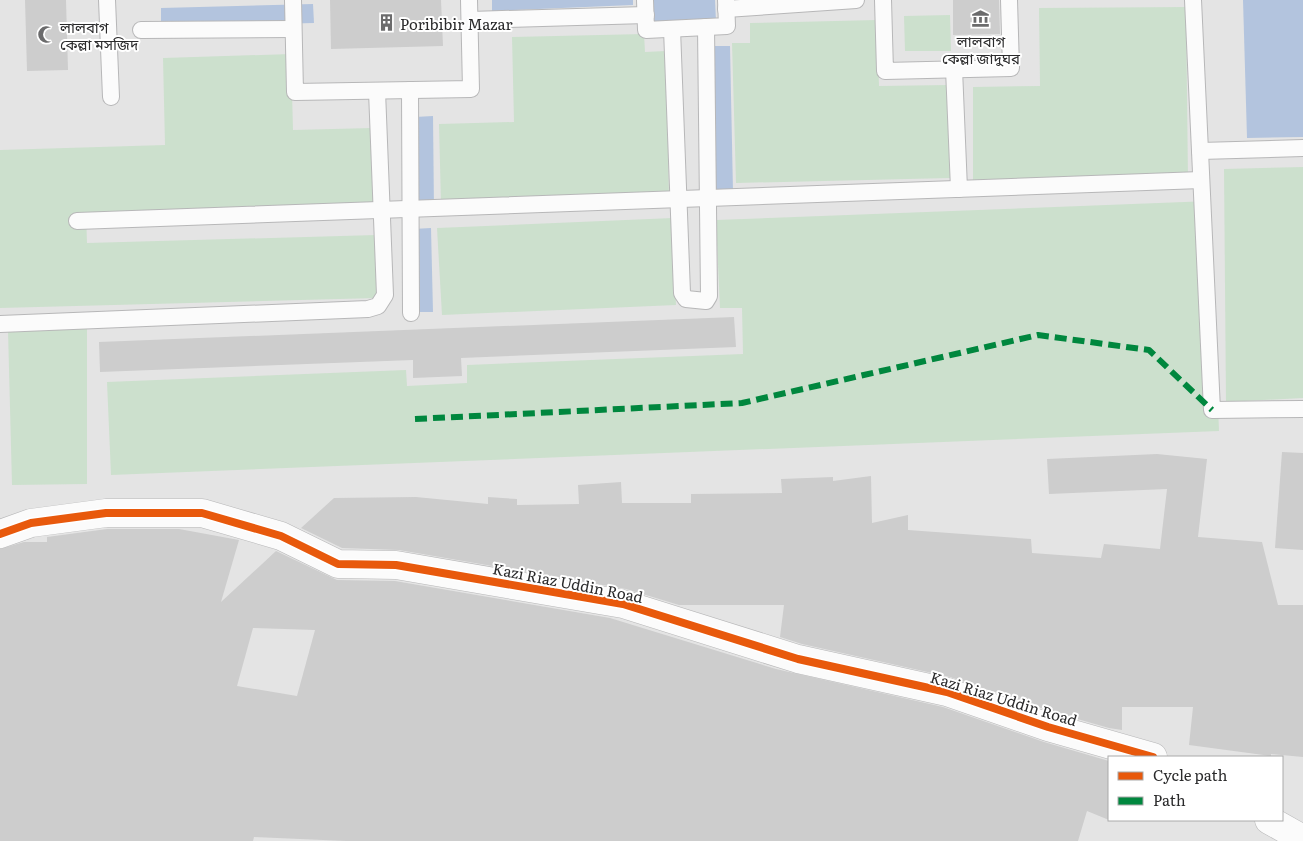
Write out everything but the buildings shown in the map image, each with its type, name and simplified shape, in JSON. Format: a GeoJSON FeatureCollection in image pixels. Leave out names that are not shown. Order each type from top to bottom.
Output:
{"type":"FeatureCollection","features":[{"type":"Feature","properties":{"kind":"street","name":"Kazi Riaz Uddin Road"},"geometry":{"type":"LineString","coordinates":[[0,534],[31,523],[106,513],[202,513],[281,536],[338,564],[396,565],[623,604],[798,659],[947,692],[1048,727],[1150,756]]}},
{"type":"Feature","properties":{"kind":"street"},"geometry":{"type":"LineString","coordinates":[[1271,821],[1303,839]]}},
{"type":"Feature","properties":{"kind":"lane"},"geometry":{"type":"LineString","coordinates":[[107,0],[111,97]]}},
{"type":"Feature","properties":{"kind":"lane"},"geometry":{"type":"LineString","coordinates":[[293,0],[295,92],[471,89],[469,0]]}},
{"type":"Feature","properties":{"kind":"lane"},"geometry":{"type":"LineString","coordinates":[[470,20],[645,7],[646,30],[672,29],[727,26],[726,4],[856,0]]}},
{"type":"Feature","properties":{"kind":"lane"},"geometry":{"type":"LineString","coordinates":[[883,0],[885,71],[1011,68],[1010,0]]}},
{"type":"Feature","properties":{"kind":"lane"},"geometry":{"type":"LineString","coordinates":[[1193,0],[1212,410],[1303,409]]}},
{"type":"Feature","properties":{"kind":"lane"},"geometry":{"type":"LineString","coordinates":[[672,29],[682,293],[686,300],[706,301],[709,296],[706,27]]}},
{"type":"Feature","properties":{"kind":"lane"},"geometry":{"type":"LineString","coordinates":[[141,30],[293,29]]}},
{"type":"Feature","properties":{"kind":"lane"},"geometry":{"type":"LineString","coordinates":[[954,69],[960,189]]}},
{"type":"Feature","properties":{"kind":"lane"},"geometry":{"type":"LineString","coordinates":[[0,324],[368,309],[378,306],[385,295],[377,90]]}},
{"type":"Feature","properties":{"kind":"lane"},"geometry":{"type":"LineString","coordinates":[[410,90],[412,313]]}},
{"type":"Feature","properties":{"kind":"lane"},"geometry":{"type":"LineString","coordinates":[[1200,151],[1303,148]]}},
{"type":"Feature","properties":{"kind":"lane"},"geometry":{"type":"LineString","coordinates":[[77,221],[1201,180]]}},
{"type":"Feature","properties":{"kind":"green space"},"geometry":{"type":"Polygon","coordinates":[[[1186,7],[1188,180],[973,181],[973,87],[1040,86],[1039,8],[1186,7]]]}},
{"type":"Feature","properties":{"kind":"green space"},"geometry":{"type":"Polygon","coordinates":[[[950,15],[951,51],[905,51],[904,16],[950,15]]]}},
{"type":"Feature","properties":{"kind":"green space"},"geometry":{"type":"Polygon","coordinates":[[[877,20],[879,86],[948,85],[950,178],[736,183],[732,43],[750,43],[750,23],[877,20]]]}},
{"type":"Feature","properties":{"kind":"green space"},"geometry":{"type":"Polygon","coordinates":[[[644,34],[645,52],[666,51],[669,198],[441,204],[439,124],[514,122],[512,37],[644,34]]]}},
{"type":"Feature","properties":{"kind":"green space"},"geometry":{"type":"Polygon","coordinates":[[[291,54],[293,130],[372,128],[374,205],[86,214],[87,243],[376,235],[377,298],[0,308],[0,150],[165,145],[163,58],[291,54]]]}},
{"type":"Feature","properties":{"kind":"green space"},"geometry":{"type":"Polygon","coordinates":[[[1303,167],[1303,398],[1226,402],[1224,169],[1303,167]]]}},
{"type":"Feature","properties":{"kind":"green space"},"geometry":{"type":"Polygon","coordinates":[[[1210,201],[1219,431],[111,475],[107,382],[406,370],[407,386],[467,383],[467,365],[743,354],[742,308],[720,308],[716,220],[1210,201]]]}},
{"type":"Feature","properties":{"kind":"green space"},"geometry":{"type":"Polygon","coordinates":[[[673,218],[676,305],[442,315],[437,228],[673,218]]]}},
{"type":"Feature","properties":{"kind":"green space"},"geometry":{"type":"Polygon","coordinates":[[[87,329],[87,484],[12,485],[8,330],[87,329]]]}},
{"type":"Feature","properties":{"kind":"water"},"geometry":{"type":"Polygon","coordinates":[[[492,0],[633,0],[633,5],[492,11],[492,0]]]}},
{"type":"Feature","properties":{"kind":"water"},"geometry":{"type":"Polygon","coordinates":[[[654,0],[715,0],[716,21],[654,23],[654,0]]]}},
{"type":"Feature","properties":{"kind":"water"},"geometry":{"type":"Polygon","coordinates":[[[1243,0],[1303,0],[1303,137],[1247,138],[1243,0]]]}},
{"type":"Feature","properties":{"kind":"water"},"geometry":{"type":"Polygon","coordinates":[[[313,4],[314,23],[161,27],[161,8],[313,4]]]}},
{"type":"Feature","properties":{"kind":"water"},"geometry":{"type":"Polygon","coordinates":[[[712,46],[730,46],[733,192],[715,192],[712,46]]]}},
{"type":"Feature","properties":{"kind":"water"},"geometry":{"type":"Polygon","coordinates":[[[433,116],[434,211],[417,212],[415,117],[433,116]]]}},
{"type":"Feature","properties":{"kind":"water"},"geometry":{"type":"Polygon","coordinates":[[[431,228],[433,312],[415,312],[413,229],[431,228]]]}},
{"type":"Feature","properties":{"kind":"marked path"},"geometry":{"type":"LineString","coordinates":[[415,419],[742,403],[1038,335],[1149,350],[1212,410]]}},
{"type":"Feature","properties":{"kind":"cycle path"},"geometry":{"type":"LineString","coordinates":[[0,534],[31,523],[106,513],[202,513],[281,536],[338,564],[396,565],[623,604],[798,659],[947,692],[1048,727],[1150,756]]}},
{"type":"Feature","properties":{"kind":"place","name":"লালবাগ কেল্লা জাদুঘর"},"geometry":{"type":"Point","coordinates":[981,19]}},
{"type":"Feature","properties":{"kind":"place","name":"Poribibir Mazar"},"geometry":{"type":"Point","coordinates":[386,23]}},
{"type":"Feature","properties":{"kind":"place","name":"লালবাগ কেল্লা মসজিদ"},"geometry":{"type":"Point","coordinates":[46,35]}}]}
